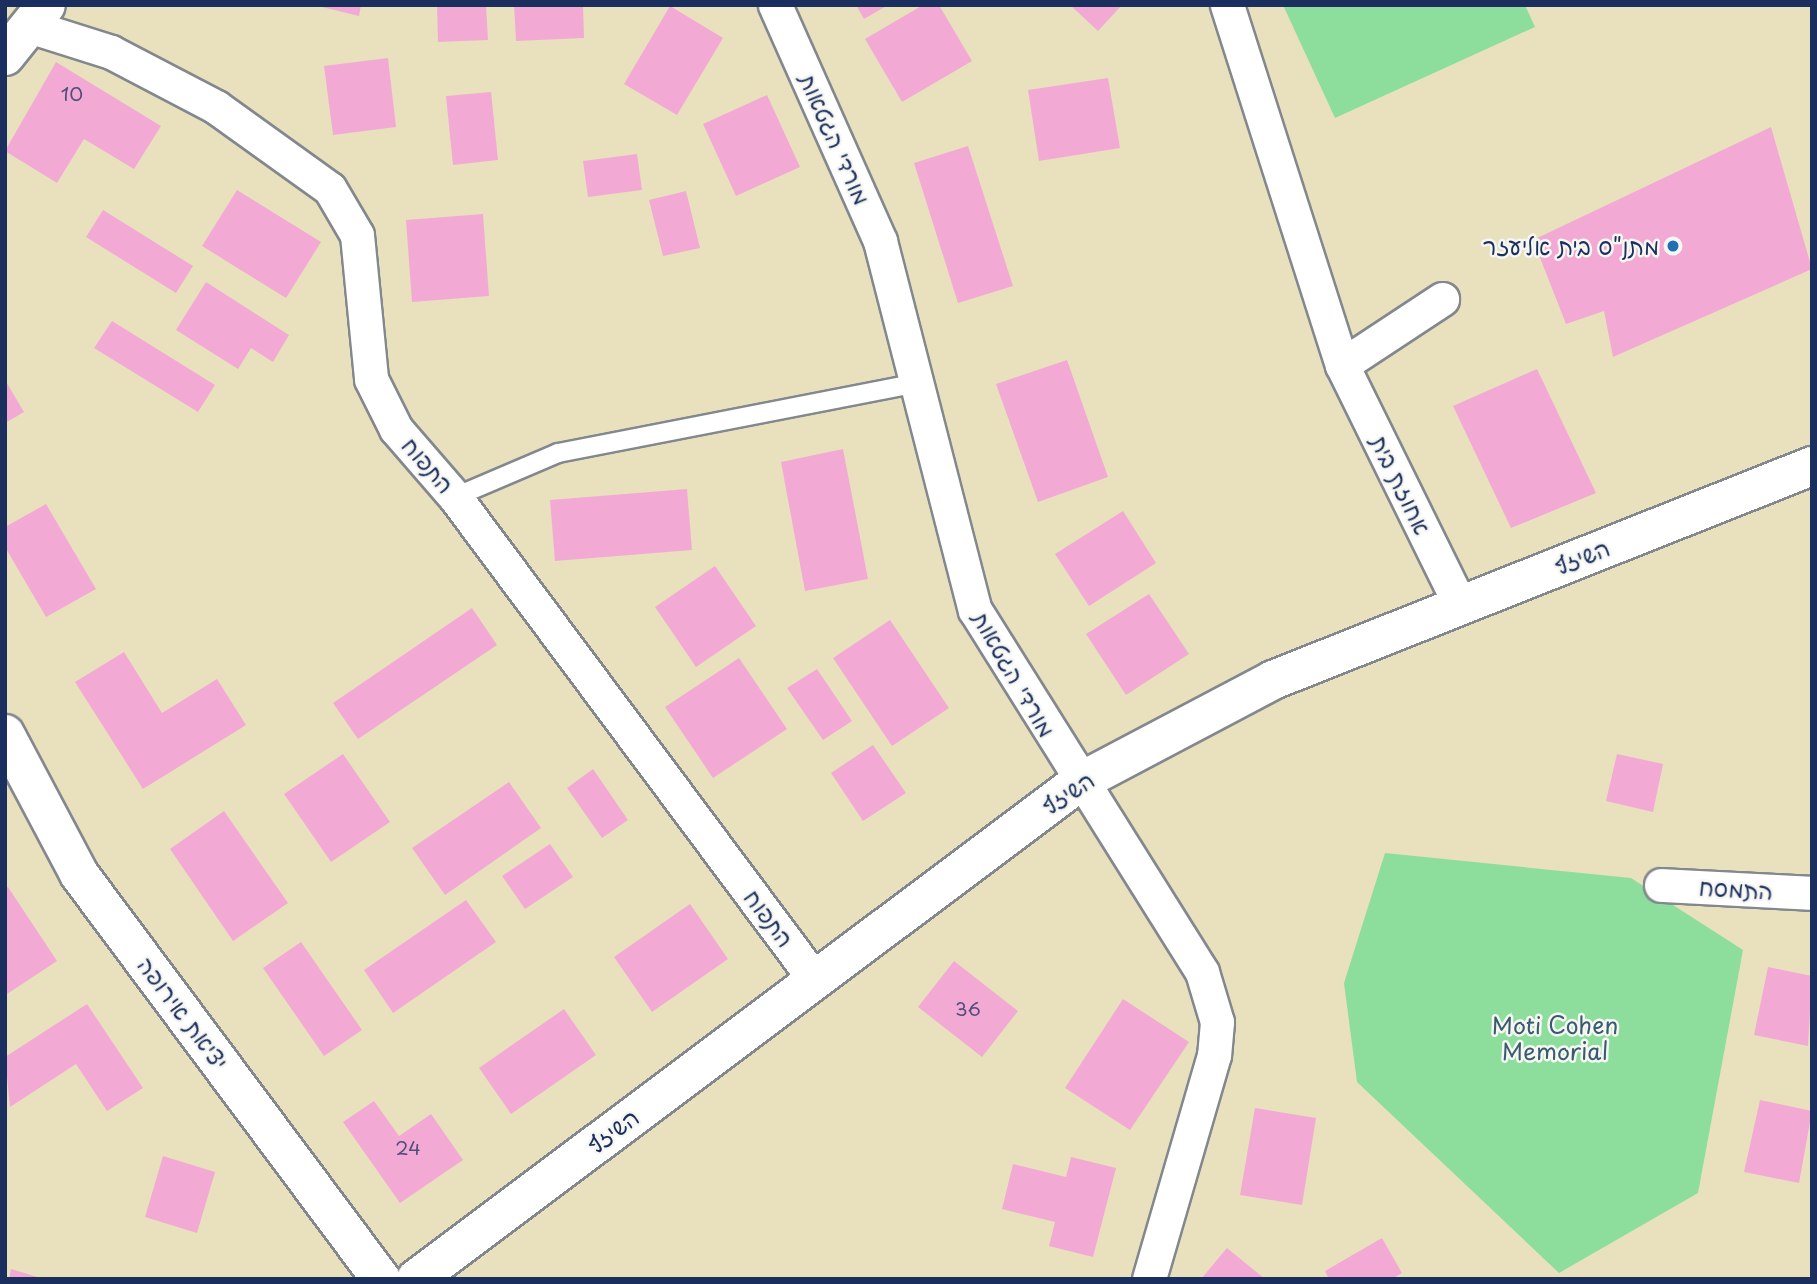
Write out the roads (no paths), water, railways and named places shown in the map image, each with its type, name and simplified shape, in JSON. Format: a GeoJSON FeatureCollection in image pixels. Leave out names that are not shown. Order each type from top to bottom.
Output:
{"type":"FeatureCollection","features":[{"type":"Feature","properties":{"kind":"street","name":"מורדי הגטאות"},"geometry":{"type":"LineString","coordinates":[[775,5],[880,241],[975,610],[1078,783],[1202,972],[1217,1022],[1214,1055],[1149,1279]]}},
{"type":"Feature","properties":{"kind":"street","name":"אחוזת בית"},"geometry":{"type":"LineString","coordinates":[[1227,5],[1342,365],[1460,605]]}},
{"type":"Feature","properties":{"kind":"street"},"geometry":{"type":"LineString","coordinates":[[5,56],[39,16]]}},
{"type":"Feature","properties":{"kind":"street","name":"התפוח"},"geometry":{"type":"LineString","coordinates":[[39,16],[216,107],[330,189],[356,235],[371,379],[396,429],[455,497],[815,980]]}},
{"type":"Feature","properties":{"kind":"street"},"geometry":{"type":"LineString","coordinates":[[1342,365],[1442,299]]}},
{"type":"Feature","properties":{"kind":"street","name":"השיזף"},"geometry":{"type":"LineString","coordinates":[[416,1279],[1078,783],[1273,680],[1812,466]]}},
{"type":"Feature","properties":{"kind":"street","name":"יציאת אירופה"},"geometry":{"type":"LineString","coordinates":[[5,734],[79,874],[381,1279]]}},
{"type":"Feature","properties":{"kind":"street","name":"התמסח"},"geometry":{"type":"LineString","coordinates":[[1661,885],[1812,893]]}},
{"type":"Feature","properties":{"kind":"lane"},"geometry":{"type":"LineString","coordinates":[[455,497],[570,450],[917,383]]}},
{"type":"Feature","properties":{"kind":"place","name":"מתנ\"ס בית אליעזר"},"geometry":{"type":"Point","coordinates":[1673,246]}},
{"type":"Feature","properties":{"kind":"park label","name":"Moti Cohen Memorial"},"geometry":{"type":"Point","coordinates":[1555,1038]}}]}
